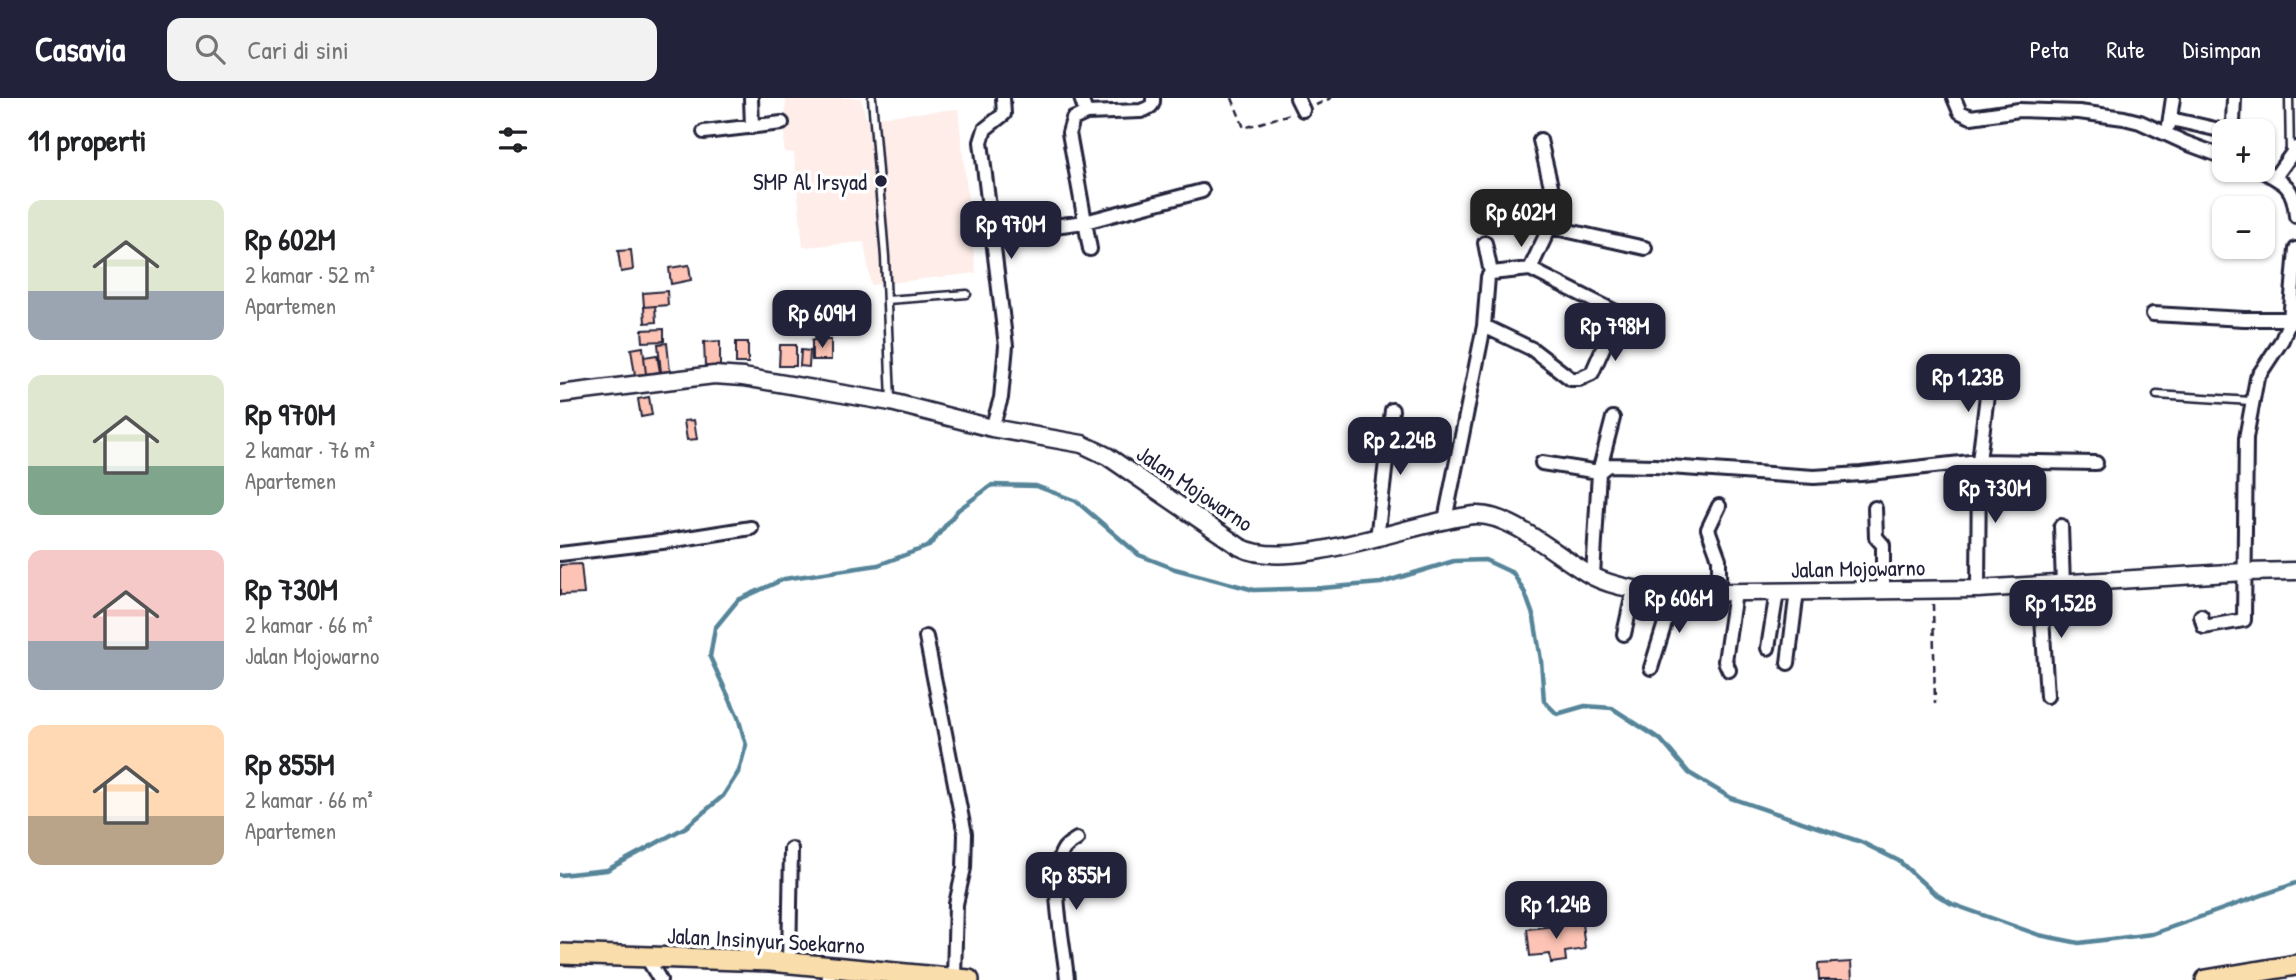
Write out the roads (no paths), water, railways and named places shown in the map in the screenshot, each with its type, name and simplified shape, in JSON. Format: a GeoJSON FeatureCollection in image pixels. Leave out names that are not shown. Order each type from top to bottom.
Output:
{"type":"FeatureCollection","features":[{"type":"Feature","properties":{"kind":"main road","name":"Jalan Insinyur Soekarno"},"geometry":{"type":"LineString","coordinates":[[560,954],[789,963],[829,973],[961,979]]}},
{"type":"Feature","properties":{"kind":"main road"},"geometry":{"type":"LineString","coordinates":[[2206,980],[2296,965]]}},
{"type":"Feature","properties":{"kind":"street"},"geometry":{"type":"LineString","coordinates":[[751,98],[752,127]]}},
{"type":"Feature","properties":{"kind":"street"},"geometry":{"type":"LineString","coordinates":[[992,428],[1001,398],[1006,345],[990,234],[981,142],[985,129],[1004,114],[1003,98]]}},
{"type":"Feature","properties":{"kind":"street"},"geometry":{"type":"LineString","coordinates":[[1081,98],[1086,113]]}},
{"type":"Feature","properties":{"kind":"street"},"geometry":{"type":"LineString","coordinates":[[1090,249],[1069,133],[1073,119],[1086,113],[1141,111],[1150,108],[1153,98]]}},
{"type":"Feature","properties":{"kind":"street"},"geometry":{"type":"LineString","coordinates":[[1954,98],[1956,107],[1971,117],[2019,110],[2079,112],[2124,118],[2212,153]]}},
{"type":"Feature","properties":{"kind":"street"},"geometry":{"type":"LineString","coordinates":[[2166,134],[2173,98]]}},
{"type":"Feature","properties":{"kind":"street"},"geometry":{"type":"LineString","coordinates":[[2171,119],[2224,131],[2230,129],[2233,124],[2234,98]]}},
{"type":"Feature","properties":{"kind":"street"},"geometry":{"type":"LineString","coordinates":[[704,132],[782,123]]}},
{"type":"Feature","properties":{"kind":"street"},"geometry":{"type":"LineString","coordinates":[[1530,269],[1551,227],[1556,207],[1540,140]]}},
{"type":"Feature","properties":{"kind":"street"},"geometry":{"type":"LineString","coordinates":[[2293,153],[2275,177],[2292,192],[2296,216]]}},
{"type":"Feature","properties":{"kind":"street"},"geometry":{"type":"LineString","coordinates":[[990,234],[1085,222],[1202,191]]}},
{"type":"Feature","properties":{"kind":"street"},"geometry":{"type":"LineString","coordinates":[[1551,227],[1645,248]]}},
{"type":"Feature","properties":{"kind":"street"},"geometry":{"type":"LineString","coordinates":[[1446,520],[1485,326],[1490,274],[1485,243]]}},
{"type":"Feature","properties":{"kind":"street"},"geometry":{"type":"LineString","coordinates":[[2201,616],[2204,627],[2244,620],[2246,438],[2257,378],[2293,320],[2296,249]]}},
{"type":"Feature","properties":{"kind":"street"},"geometry":{"type":"LineString","coordinates":[[1485,326],[1532,349],[1571,379],[1579,379],[1592,373],[1617,316],[1616,312],[1530,269],[1490,274]]}},
{"type":"Feature","properties":{"kind":"street"},"geometry":{"type":"LineString","coordinates":[[2153,314],[2293,320]]}},
{"type":"Feature","properties":{"kind":"street"},"geometry":{"type":"LineString","coordinates":[[1978,589],[1979,461],[1990,370]]}},
{"type":"Feature","properties":{"kind":"street","name":"Jalan Mojowarno"},"geometry":{"type":"LineString","coordinates":[[560,394],[714,376],[768,379],[891,402],[992,428],[1065,441],[1093,448],[1251,553],[1273,555],[1303,551],[1475,516],[1499,518],[1593,576],[1634,589],[1670,593],[1978,589],[2244,572],[2296,572]]}},
{"type":"Feature","properties":{"kind":"street"},"geometry":{"type":"LineString","coordinates":[[1377,538],[1392,410]]}},
{"type":"Feature","properties":{"kind":"street"},"geometry":{"type":"LineString","coordinates":[[1593,576],[1600,472],[1614,418]]}},
{"type":"Feature","properties":{"kind":"street"},"geometry":{"type":"LineString","coordinates":[[1542,463],[1600,472],[1608,466],[1655,466],[1814,477],[1979,461],[2096,463]]}},
{"type":"Feature","properties":{"kind":"street"},"geometry":{"type":"LineString","coordinates":[[1719,506],[1709,530],[1727,593],[1725,661],[1729,670]]}},
{"type":"Feature","properties":{"kind":"street"},"geometry":{"type":"LineString","coordinates":[[1875,508],[1876,537],[1883,545],[1884,590]]}},
{"type":"Feature","properties":{"kind":"street"},"geometry":{"type":"LineString","coordinates":[[2061,526],[2063,585]]}},
{"type":"Feature","properties":{"kind":"street"},"geometry":{"type":"LineString","coordinates":[[560,554],[751,528]]}},
{"type":"Feature","properties":{"kind":"street"},"geometry":{"type":"LineString","coordinates":[[2040,586],[2048,696]]}},
{"type":"Feature","properties":{"kind":"street"},"geometry":{"type":"LineString","coordinates":[[1624,634],[1634,589]]}},
{"type":"Feature","properties":{"kind":"street"},"geometry":{"type":"LineString","coordinates":[[1788,663],[1797,591]]}},
{"type":"Feature","properties":{"kind":"street"},"geometry":{"type":"LineString","coordinates":[[1768,648],[1777,592]]}},
{"type":"Feature","properties":{"kind":"street"},"geometry":{"type":"LineString","coordinates":[[1651,668],[1669,610],[1670,593]]}},
{"type":"Feature","properties":{"kind":"street"},"geometry":{"type":"LineString","coordinates":[[926,637],[965,834],[964,868],[956,904],[961,979]]}},
{"type":"Feature","properties":{"kind":"street"},"geometry":{"type":"LineString","coordinates":[[1067,980],[1057,882],[1062,852],[1077,839]]}},
{"type":"Feature","properties":{"kind":"street"},"geometry":{"type":"LineString","coordinates":[[789,963],[792,849]]}},
{"type":"Feature","properties":{"kind":"street"},"geometry":{"type":"LineString","coordinates":[[647,958],[660,980]]}},
{"type":"Feature","properties":{"kind":"lane"},"geometry":{"type":"LineString","coordinates":[[872,98],[887,300],[891,402]]}},
{"type":"Feature","properties":{"kind":"lane"},"geometry":{"type":"LineString","coordinates":[[2289,98],[2293,153]]}},
{"type":"Feature","properties":{"kind":"lane"},"geometry":{"type":"LineString","coordinates":[[887,300],[967,294]]}},
{"type":"Feature","properties":{"kind":"lane"},"geometry":{"type":"LineString","coordinates":[[2157,395],[2252,401]]}},
{"type":"Feature","properties":{"kind":"waterway"},"geometry":{"type":"LineString","coordinates":[[560,875],[607,870],[686,827],[723,796],[739,771],[746,745],[738,717],[710,657],[715,628],[738,600],[784,579],[878,565],[929,546],[958,510],[992,485],[1036,486],[1076,501],[1139,555],[1175,569],[1254,590],[1381,583],[1454,561],[1485,560],[1513,573],[1525,593],[1534,618],[1544,701],[1557,714],[1585,706],[1612,708],[1661,740],[1689,773],[1731,798],[1861,842],[1899,861],[1934,893],[1952,904],[2039,935],[2079,943],[2152,934],[2296,883]]}},
{"type":"Feature","properties":{"kind":"place","name":"SMP Al Irsyad"},"geometry":{"type":"Point","coordinates":[881,181]}}]}
